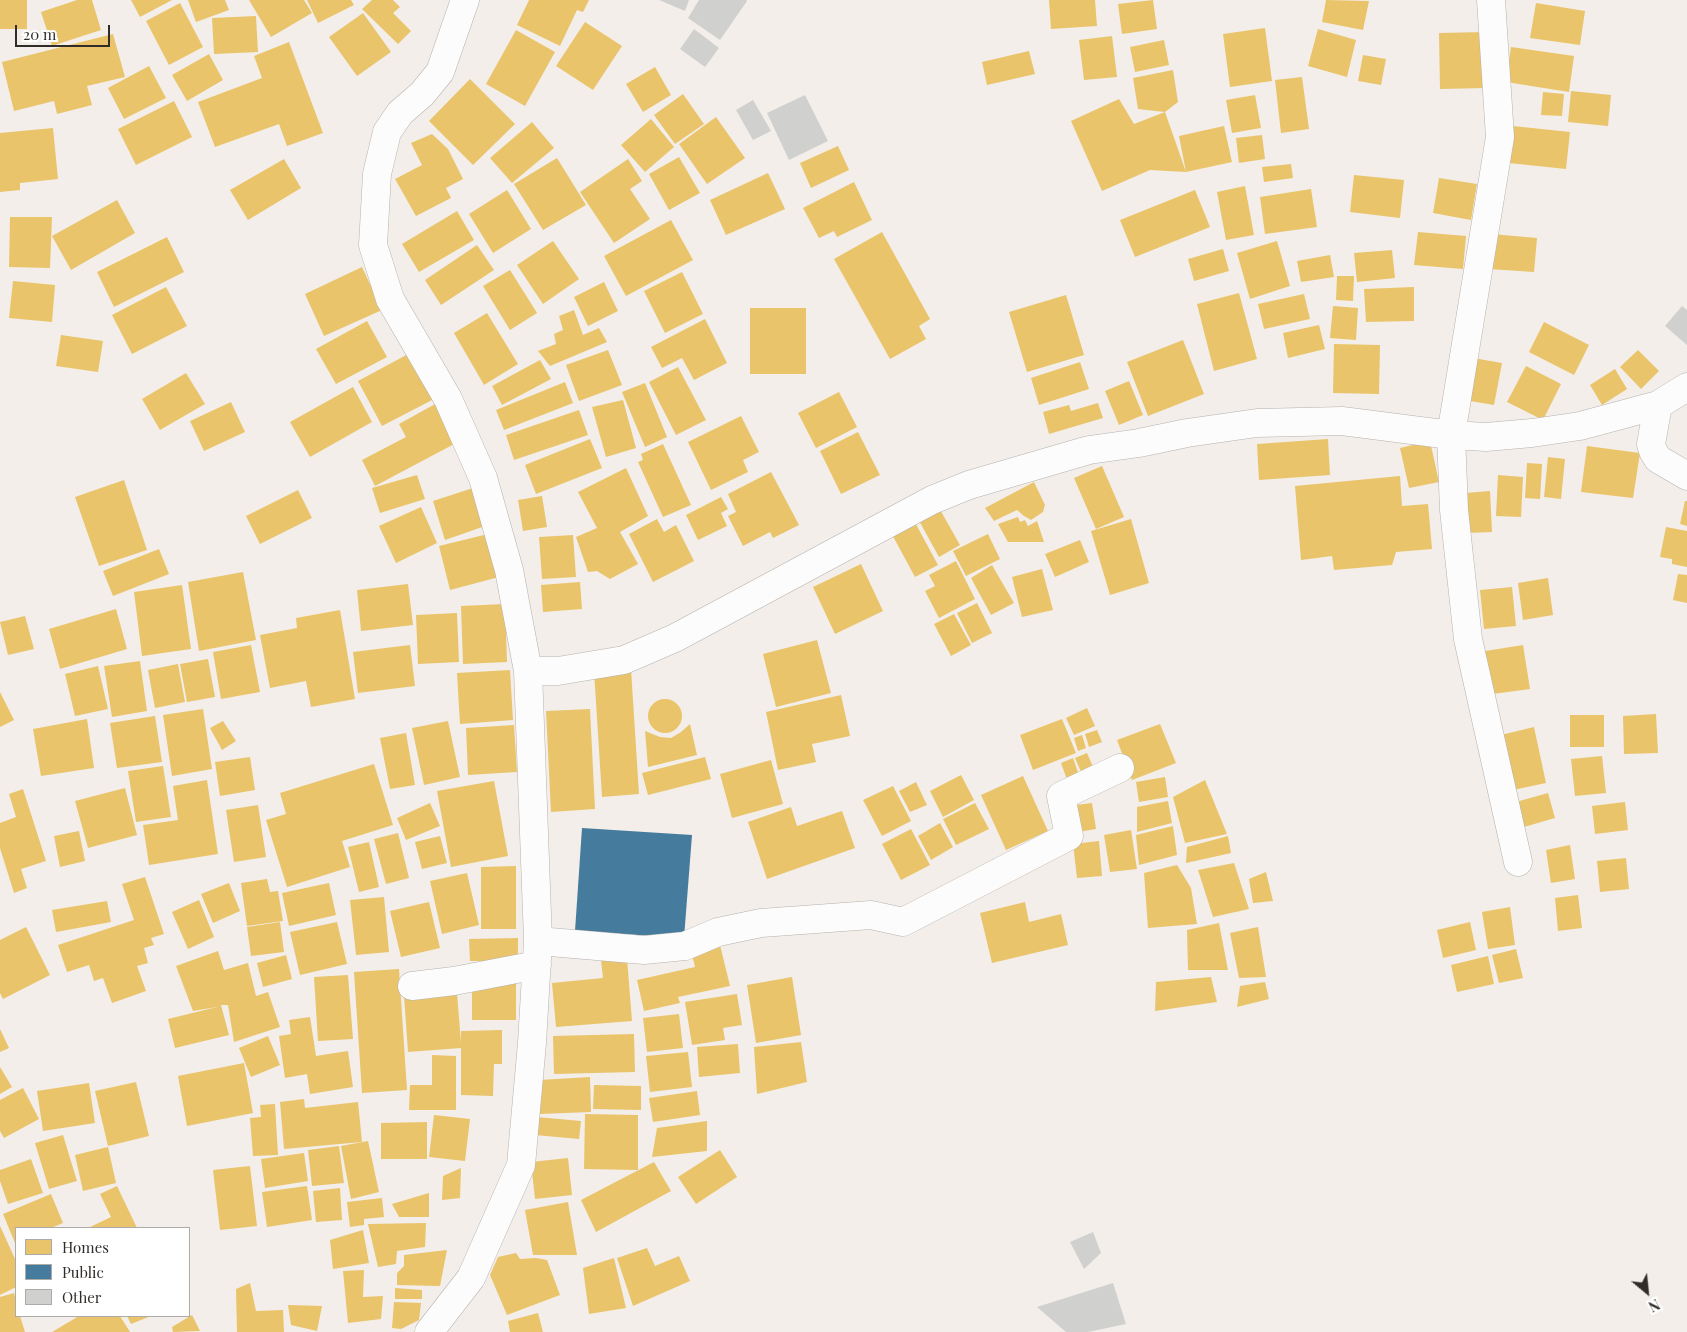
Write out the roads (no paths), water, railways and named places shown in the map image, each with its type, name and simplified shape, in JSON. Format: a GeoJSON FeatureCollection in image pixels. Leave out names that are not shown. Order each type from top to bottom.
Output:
{"type":"FeatureCollection","features":[{"type":"Feature","properties":{"kind":"street"},"geometry":{"type":"LineString","coordinates":[[429,1332],[471,1278],[521,1165],[532,1043],[537,953],[528,671],[509,570],[483,478],[448,398],[390,299],[373,245],[377,174],[387,132],[400,113],[422,94],[440,72],[464,0]]}},
{"type":"Feature","properties":{"kind":"street"},"geometry":{"type":"LineString","coordinates":[[1491,0],[1500,137],[1451,435],[1454,510],[1468,639],[1518,862]]}},
{"type":"Feature","properties":{"kind":"street"},"geometry":{"type":"LineString","coordinates":[[528,671],[558,671],[624,660],[683,634],[932,500],[969,485],[1088,450],[1256,422],[1342,421],[1451,435],[1486,437],[1580,426],[1658,405],[1687,387]]}},
{"type":"Feature","properties":{"kind":"street"},"geometry":{"type":"LineString","coordinates":[[1658,405],[1651,444],[1653,451],[1658,459],[1687,476]]}},
{"type":"Feature","properties":{"kind":"street"},"geometry":{"type":"LineString","coordinates":[[412,986],[454,981],[537,953],[644,950],[685,946],[718,932],[761,923],[871,915],[902,922],[1069,836],[1062,796],[1120,768]]}}]}
